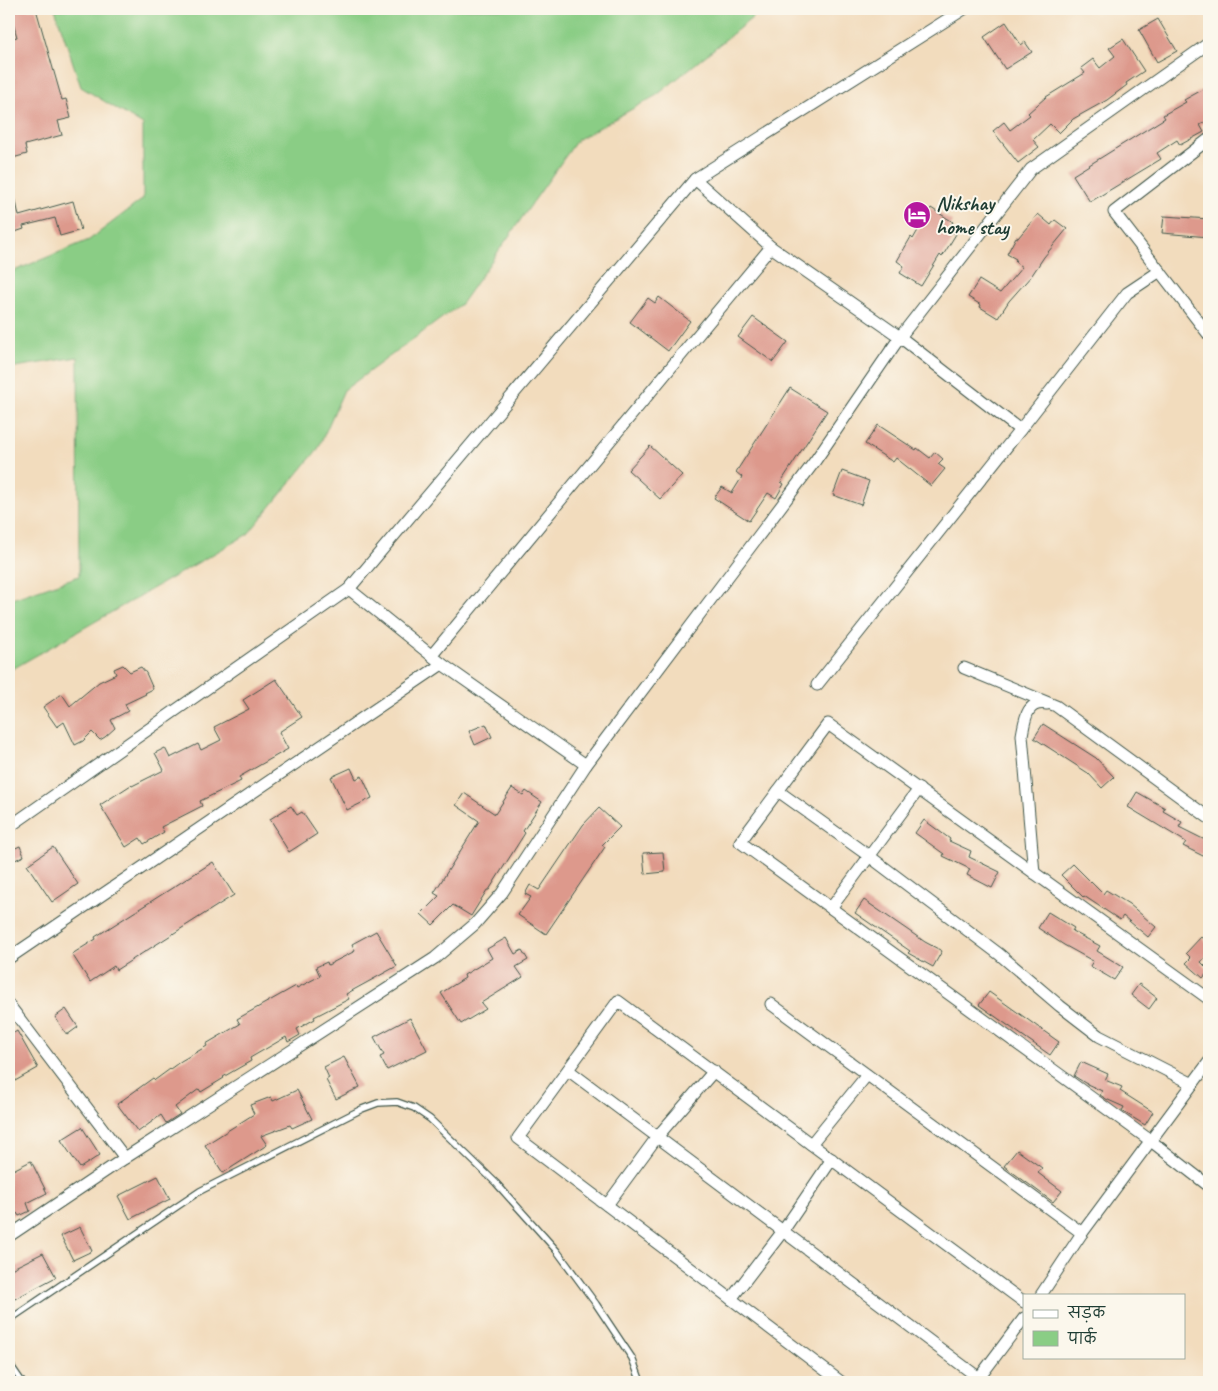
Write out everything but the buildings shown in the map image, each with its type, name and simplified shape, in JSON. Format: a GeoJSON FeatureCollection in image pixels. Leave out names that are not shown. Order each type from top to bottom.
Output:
{"type":"FeatureCollection","features":[{"type":"Feature","properties":{"kind":"street"},"geometry":{"type":"LineString","coordinates":[[9,827],[349,589],[695,179],[964,9]]}},
{"type":"Feature","properties":{"kind":"street"},"geometry":{"type":"LineString","coordinates":[[9,1236],[125,1158],[435,958],[475,924],[502,893],[586,765],[815,461],[900,337],[1031,169],[1209,43]]}},
{"type":"Feature","properties":{"kind":"street"},"geometry":{"type":"LineString","coordinates":[[1209,139],[1114,212],[1209,335]]}},
{"type":"Feature","properties":{"kind":"street"},"geometry":{"type":"LineString","coordinates":[[695,179],[771,247],[900,337],[1020,430]]}},
{"type":"Feature","properties":{"kind":"street"},"geometry":{"type":"LineString","coordinates":[[432,656],[771,247]]}},
{"type":"Feature","properties":{"kind":"street"},"geometry":{"type":"LineString","coordinates":[[818,685],[1127,294],[1160,272]]}},
{"type":"Feature","properties":{"kind":"street"},"geometry":{"type":"LineString","coordinates":[[349,589],[442,664],[586,765]]}},
{"type":"Feature","properties":{"kind":"street"},"geometry":{"type":"LineString","coordinates":[[9,958],[442,664]]}},
{"type":"Feature","properties":{"kind":"street"},"geometry":{"type":"LineString","coordinates":[[964,668],[1056,706],[1209,818]]}},
{"type":"Feature","properties":{"kind":"street"},"geometry":{"type":"LineString","coordinates":[[1034,873],[1022,735],[1026,715],[1032,706],[1042,703],[1056,706]]}},
{"type":"Feature","properties":{"kind":"street"},"geometry":{"type":"LineString","coordinates":[[1209,999],[828,724],[740,842],[1151,1141],[1209,1186]]}},
{"type":"Feature","properties":{"kind":"street"},"geometry":{"type":"LineString","coordinates":[[831,908],[918,789]]}},
{"type":"Feature","properties":{"kind":"street"},"geometry":{"type":"LineString","coordinates":[[778,791],[870,856],[999,954],[1060,1006],[1099,1036],[1193,1084]]}},
{"type":"Feature","properties":{"kind":"street"},"geometry":{"type":"LineString","coordinates":[[841,1382],[518,1138],[618,1001],[1023,1301]]}},
{"type":"Feature","properties":{"kind":"street"},"geometry":{"type":"LineString","coordinates":[[771,1004],[1082,1233]]}},
{"type":"Feature","properties":{"kind":"street"},"geometry":{"type":"LineString","coordinates":[[9,1005],[125,1158]]}},
{"type":"Feature","properties":{"kind":"street"},"geometry":{"type":"LineString","coordinates":[[1042,1294],[1082,1233],[1209,1062]]}},
{"type":"Feature","properties":{"kind":"street"},"geometry":{"type":"LineString","coordinates":[[568,1070],[783,1231],[977,1380],[1023,1319]]}},
{"type":"Feature","properties":{"kind":"street"},"geometry":{"type":"LineString","coordinates":[[607,1205],[658,1138],[714,1072]]}},
{"type":"Feature","properties":{"kind":"street"},"geometry":{"type":"LineString","coordinates":[[811,1144],[867,1075]]}},
{"type":"Feature","properties":{"kind":"street"},"geometry":{"type":"LineString","coordinates":[[731,1299],[783,1231],[832,1160]]}},
{"type":"Feature","properties":{"kind":"lane"},"geometry":{"type":"LineString","coordinates":[[9,1320],[200,1191],[362,1110],[378,1103],[397,1102],[414,1108],[430,1119],[496,1183],[557,1251],[596,1304],[632,1358],[642,1382]]}},
{"type":"Feature","properties":{"kind":"lane"},"geometry":{"type":"LineString","coordinates":[[9,1363],[22,1382]]}},
{"type":"Feature","properties":{"kind":"green space"},"geometry":{"type":"Polygon","coordinates":[[[55,9],[763,9],[657,95],[577,140],[461,304],[344,390],[318,449],[248,534],[9,671],[9,600],[79,576],[78,357],[9,368],[9,273],[89,240],[143,199],[143,125],[81,87],[55,9]]]}},
{"type":"Feature","properties":{"kind":"place","name":"Nikshay home stay"},"geometry":{"type":"Point","coordinates":[917,215]}}]}
